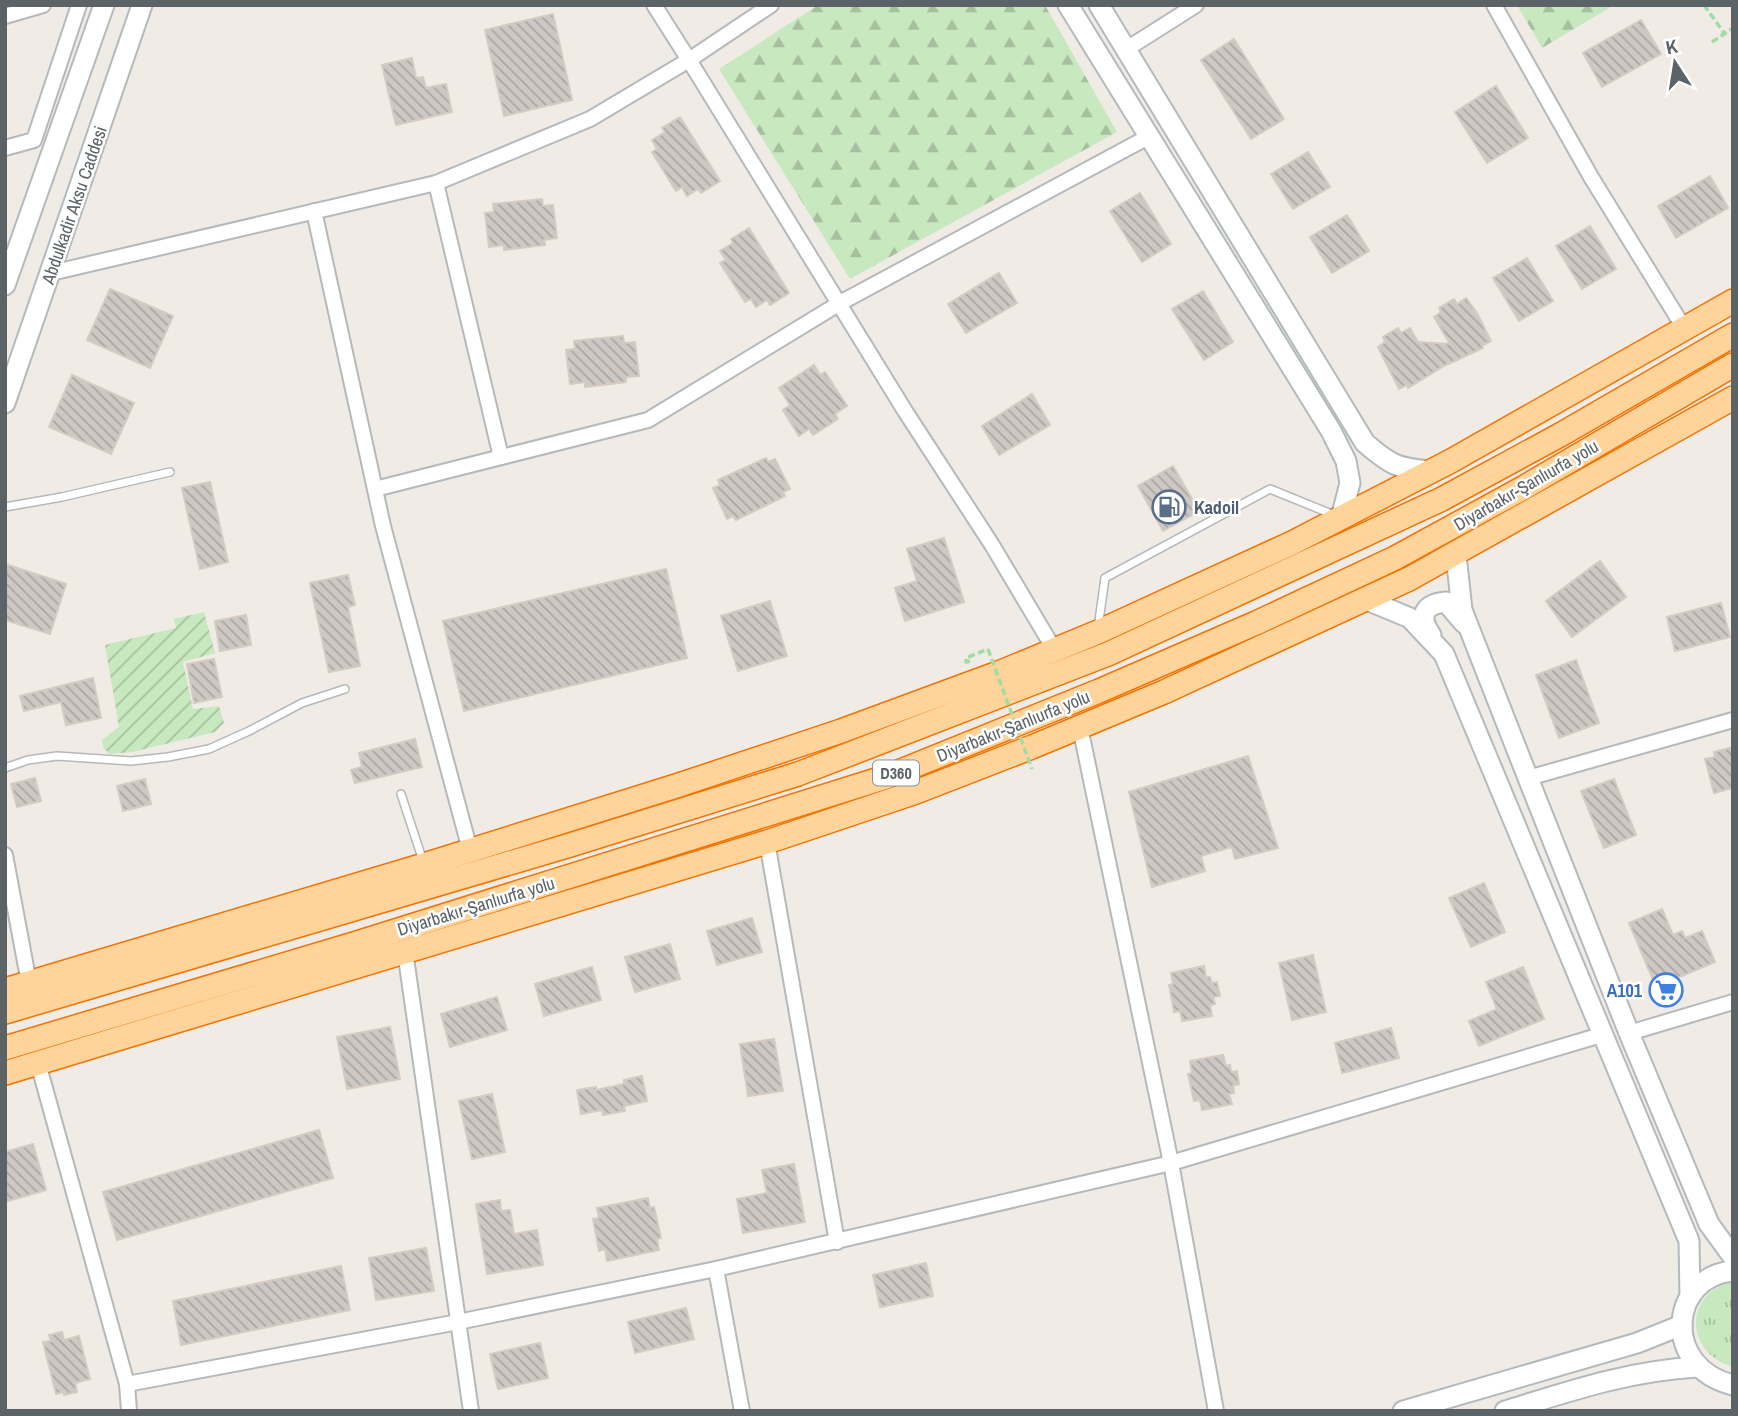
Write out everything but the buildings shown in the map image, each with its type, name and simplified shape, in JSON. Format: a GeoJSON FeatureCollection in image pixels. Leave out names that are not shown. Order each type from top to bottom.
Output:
{"type":"FeatureCollection","features":[{"type":"Feature","properties":{"kind":"highway"},"geometry":{"type":"LineString","coordinates":[[5,990],[424,865],[841,731],[1001,672],[1098,632],[1292,543],[1430,471],[1733,301]]}},
{"type":"Feature","properties":{"kind":"highway","name":"Diyarbakır-Şanlıurfa yolu"},"geometry":{"type":"LineString","coordinates":[[5,1012],[554,850],[798,774],[1108,654],[1442,499],[1560,435],[1733,335]]}},
{"type":"Feature","properties":{"kind":"highway","name":"Diyarbakır-Şanlıurfa yolu"},"geometry":{"type":"LineString","coordinates":[[5,1048],[357,943],[898,772],[1099,691],[1395,558],[1523,488],[1733,365]]}},
{"type":"Feature","properties":{"kind":"highway"},"geometry":{"type":"LineString","coordinates":[[5,1073],[767,842],[916,792],[1164,692],[1367,600],[1455,555],[1733,398]]}},
{"type":"Feature","properties":{"kind":"main road"},"geometry":{"type":"LineString","coordinates":[[5,285],[104,5]]}},
{"type":"Feature","properties":{"kind":"main road","name":"Abdulkadir Aksu Caddesi"},"geometry":{"type":"LineString","coordinates":[[5,403],[142,5]]}},
{"type":"Feature","properties":{"kind":"main road"},"geometry":{"type":"LineString","coordinates":[[1068,5],[1254,303],[1336,441],[1346,461],[1350,483],[1341,517]]}},
{"type":"Feature","properties":{"kind":"main road"},"geometry":{"type":"LineString","coordinates":[[1098,5],[1365,443],[1389,463],[1403,469],[1430,471]]}},
{"type":"Feature","properties":{"kind":"main road"},"geometry":{"type":"LineString","coordinates":[[1455,555],[1462,610],[1528,778],[1629,1033],[1709,1224],[1733,1257]]}},
{"type":"Feature","properties":{"kind":"main road"},"geometry":{"type":"LineString","coordinates":[[1367,600],[1410,618],[1444,654]]}},
{"type":"Feature","properties":{"kind":"main road"},"geometry":{"type":"LineString","coordinates":[[1472,633],[1446,602],[1429,606],[1424,614],[1424,626],[1444,654],[1689,1241],[1690,1297]]}},
{"type":"Feature","properties":{"kind":"main road"},"geometry":{"type":"LineString","coordinates":[[1732,1386],[1713,1379],[1697,1367],[1686,1347],[1682,1325],[1690,1297],[1700,1286],[1712,1277],[1733,1271]]}},
{"type":"Feature","properties":{"kind":"main road"},"geometry":{"type":"LineString","coordinates":[[1403,1411],[1637,1343],[1682,1325]]}},
{"type":"Feature","properties":{"kind":"main road"},"geometry":{"type":"LineString","coordinates":[[1505,1411],[1595,1383],[1656,1370],[1697,1367]]}},
{"type":"Feature","properties":{"kind":"street"},"geometry":{"type":"LineString","coordinates":[[5,16],[43,5]]}},
{"type":"Feature","properties":{"kind":"street"},"geometry":{"type":"LineString","coordinates":[[5,148],[34,140],[79,5]]}},
{"type":"Feature","properties":{"kind":"street"},"geometry":{"type":"LineString","coordinates":[[654,5],[905,411],[992,545],[1054,649]]}},
{"type":"Feature","properties":{"kind":"street"},"geometry":{"type":"LineString","coordinates":[[51,273],[436,183],[590,119],[690,60],[771,5]]}},
{"type":"Feature","properties":{"kind":"street"},"geometry":{"type":"LineString","coordinates":[[1125,50],[1196,5]]}},
{"type":"Feature","properties":{"kind":"street"},"geometry":{"type":"LineString","coordinates":[[1494,5],[1591,177],[1684,328]]}},
{"type":"Feature","properties":{"kind":"street"},"geometry":{"type":"LineString","coordinates":[[375,489],[648,420],[840,303],[1148,136]]}},
{"type":"Feature","properties":{"kind":"street"},"geometry":{"type":"LineString","coordinates":[[436,183],[501,457]]}},
{"type":"Feature","properties":{"kind":"street"},"geometry":{"type":"LineString","coordinates":[[314,211],[375,489],[470,850]]}},
{"type":"Feature","properties":{"kind":"street"},"geometry":{"type":"LineString","coordinates":[[1528,778],[1733,720]]}},
{"type":"Feature","properties":{"kind":"street"},"geometry":{"type":"LineString","coordinates":[[1080,727],[1171,1163],[1216,1411]]}},
{"type":"Feature","properties":{"kind":"street"},"geometry":{"type":"LineString","coordinates":[[767,842],[837,1242]]}},
{"type":"Feature","properties":{"kind":"street"},"geometry":{"type":"LineString","coordinates":[[5,855],[29,983]]}},
{"type":"Feature","properties":{"kind":"street"},"geometry":{"type":"LineString","coordinates":[[405,951],[471,1411]]}},
{"type":"Feature","properties":{"kind":"street"},"geometry":{"type":"LineString","coordinates":[[1629,1033],[1733,1002]]}},
{"type":"Feature","properties":{"kind":"street"},"geometry":{"type":"LineString","coordinates":[[127,1384],[458,1322],[716,1269],[1171,1163],[1601,1035]]}},
{"type":"Feature","properties":{"kind":"street"},"geometry":{"type":"LineString","coordinates":[[38,1063],[127,1384],[129,1411]]}},
{"type":"Feature","properties":{"kind":"street"},"geometry":{"type":"LineString","coordinates":[[716,1269],[742,1411]]}},
{"type":"Feature","properties":{"kind":"lane"},"geometry":{"type":"LineString","coordinates":[[5,507],[170,472]]}},
{"type":"Feature","properties":{"kind":"lane"},"geometry":{"type":"LineString","coordinates":[[1098,632],[1105,578],[1270,489],[1341,517]]}},
{"type":"Feature","properties":{"kind":"lane"},"geometry":{"type":"LineString","coordinates":[[5,768],[28,760],[57,756],[131,761],[209,749],[302,703],[345,689]]}},
{"type":"Feature","properties":{"kind":"lane"},"geometry":{"type":"LineString","coordinates":[[401,794],[424,865]]}},
{"type":"Feature","properties":{"kind":"path"},"geometry":{"type":"LineString","coordinates":[[1704,5],[1724,33]]}},
{"type":"Feature","properties":{"kind":"path"},"geometry":{"type":"LineString","coordinates":[[1712,42],[1733,28]]}},
{"type":"Feature","properties":{"kind":"path"},"geometry":{"type":"LineString","coordinates":[[981,657],[966,662],[965,658],[988,649],[1032,769]]}},
{"type":"Feature","properties":{"kind":"green space"},"geometry":{"type":"Polygon","coordinates":[[[818,5],[1045,5],[1117,132],[850,279],[719,69],[818,5]]]}},
{"type":"Feature","properties":{"kind":"green space"},"geometry":{"type":"Polygon","coordinates":[[[1517,5],[1614,5],[1542,48],[1517,5]]]}},
{"type":"Feature","properties":{"kind":"green space"},"geometry":{"type":"Polygon","coordinates":[[[204,612],[215,653],[183,662],[193,709],[219,706],[224,723],[215,732],[132,752],[110,754],[104,749],[102,740],[119,727],[105,645],[176,628],[174,619],[204,612]]]}},
{"type":"Feature","properties":{"kind":"green space"},"geometry":{"type":"Polygon","coordinates":[[[1733,1282],[1733,1367],[1717,1360],[1705,1349],[1698,1337],[1696,1323],[1698,1310],[1705,1298],[1717,1288],[1733,1282]]]}},
{"type":"Feature","properties":{"kind":"place","name":"Kadoil"},"geometry":{"type":"Point","coordinates":[1169,507]}},
{"type":"Feature","properties":{"kind":"place","name":"A101"},"geometry":{"type":"Point","coordinates":[1666,990]}}]}
